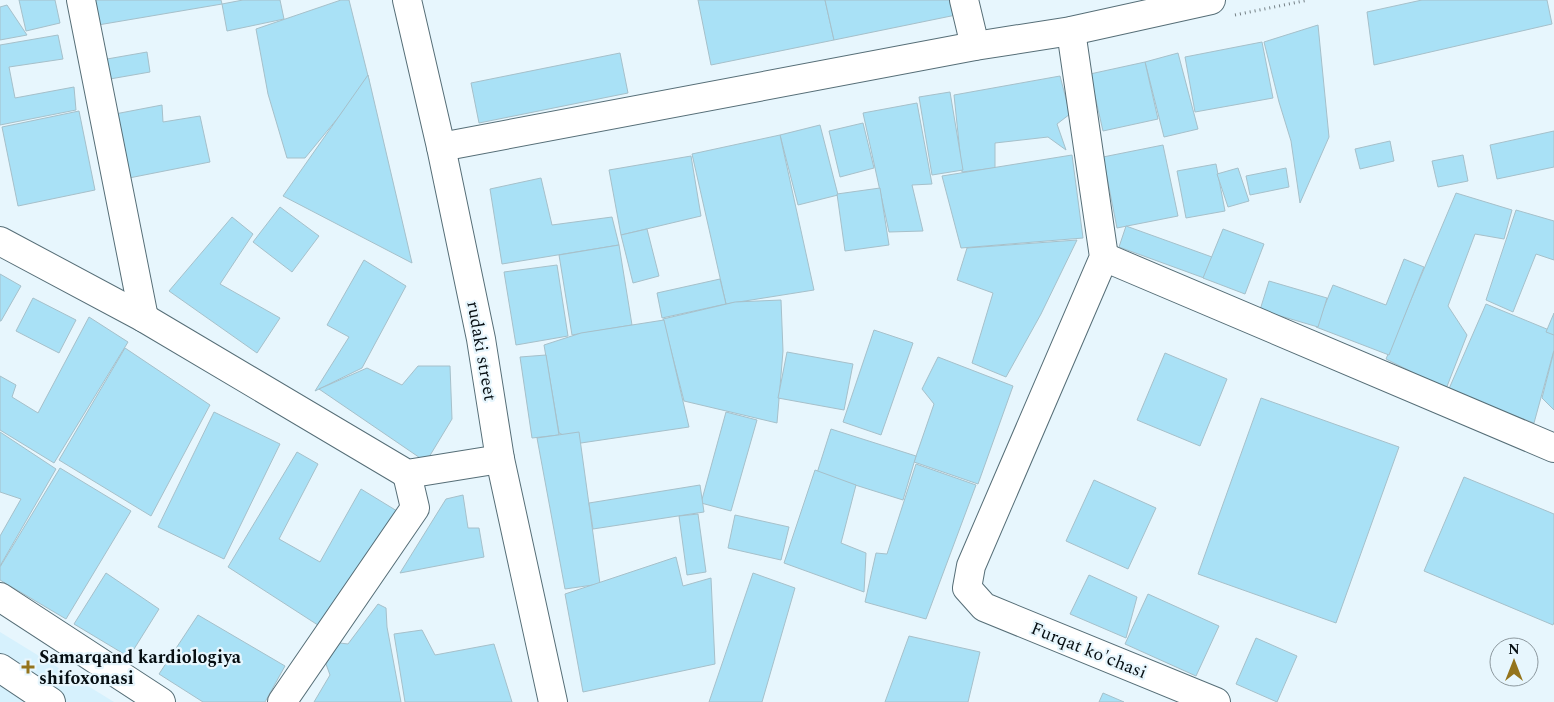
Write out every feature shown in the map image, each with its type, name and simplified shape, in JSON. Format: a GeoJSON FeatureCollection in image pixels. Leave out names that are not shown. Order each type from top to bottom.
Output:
{"type":"FeatureCollection","features":[{"type":"Feature","properties":{"kind":"street"},"geometry":{"type":"LineString","coordinates":[[81,0],[144,318]]}},
{"type":"Feature","properties":{"kind":"street","name":"rudaki street"},"geometry":{"type":"LineString","coordinates":[[407,0],[441,147],[481,339],[500,459],[553,702]]}},
{"type":"Feature","properties":{"kind":"street"},"geometry":{"type":"LineString","coordinates":[[964,0],[975,46]]}},
{"type":"Feature","properties":{"kind":"street"},"geometry":{"type":"LineString","coordinates":[[441,147],[975,46],[1071,31],[1211,0]]}},
{"type":"Feature","properties":{"kind":"street"},"geometry":{"type":"LineString","coordinates":[[1071,31],[1104,257],[1554,448]]}},
{"type":"Feature","properties":{"kind":"street"},"geometry":{"type":"LineString","coordinates":[[0,241],[144,318],[408,474],[500,459]]}},
{"type":"Feature","properties":{"kind":"street","name":"Furqat ko'chasi"},"geometry":{"type":"LineString","coordinates":[[1104,257],[971,566],[968,588],[984,607],[1216,702]]}},
{"type":"Feature","properties":{"kind":"street"},"geometry":{"type":"LineString","coordinates":[[282,702],[415,508],[408,474]]}},
{"type":"Feature","properties":{"kind":"street"},"geometry":{"type":"LineString","coordinates":[[0,597],[161,702]]}},
{"type":"Feature","properties":{"kind":"street"},"geometry":{"type":"LineString","coordinates":[[0,668],[51,702]]}},
{"type":"Feature","properties":{"kind":"shaded area","name":"Samarqand kardiologiya shifoxonasi"},"geometry":{"type":"Polygon","coordinates":[[[0,632],[114,702],[0,702],[0,632]]]}},
{"type":"Feature","properties":{"kind":"building"},"geometry":{"type":"Polygon","coordinates":[[[19,0],[55,0],[60,23],[26,31],[19,0]]]}},
{"type":"Feature","properties":{"kind":"building"},"geometry":{"type":"Polygon","coordinates":[[[92,0],[221,0],[222,4],[98,25],[92,0]]]}},
{"type":"Feature","properties":{"kind":"building"},"geometry":{"type":"Polygon","coordinates":[[[243,0],[280,0],[284,19],[227,31],[222,4],[243,0]]]}},
{"type":"Feature","properties":{"kind":"building"},"geometry":{"type":"Polygon","coordinates":[[[341,0],[349,0],[369,80],[305,158],[287,158],[268,94],[256,29],[341,0]]]}},
{"type":"Feature","properties":{"kind":"building"},"geometry":{"type":"Polygon","coordinates":[[[698,0],[825,0],[834,40],[711,65],[698,0]]]}},
{"type":"Feature","properties":{"kind":"building"},"geometry":{"type":"Polygon","coordinates":[[[825,0],[953,0],[956,15],[834,40],[825,0]]]}},
{"type":"Feature","properties":{"kind":"building"},"geometry":{"type":"Polygon","coordinates":[[[1422,0],[1547,0],[1552,24],[1374,65],[1367,12],[1422,0]]]}},
{"type":"Feature","properties":{"kind":"building"},"geometry":{"type":"Polygon","coordinates":[[[7,5],[27,35],[0,40],[0,7],[7,5]]]}},
{"type":"Feature","properties":{"kind":"building"},"geometry":{"type":"Polygon","coordinates":[[[1318,25],[1329,137],[1300,203],[1291,141],[1264,42],[1318,25]]]}},
{"type":"Feature","properties":{"kind":"building"},"geometry":{"type":"Polygon","coordinates":[[[58,35],[63,59],[9,67],[15,98],[74,87],[76,110],[0,125],[0,45],[58,35]]]}},
{"type":"Feature","properties":{"kind":"building"},"geometry":{"type":"Polygon","coordinates":[[[1262,42],[1273,98],[1195,112],[1185,57],[1262,42]]]}},
{"type":"Feature","properties":{"kind":"building"},"geometry":{"type":"Polygon","coordinates":[[[147,52],[150,72],[110,79],[107,59],[147,52]]]}},
{"type":"Feature","properties":{"kind":"building"},"geometry":{"type":"Polygon","coordinates":[[[620,53],[628,93],[479,123],[471,83],[620,53]]]}},
{"type":"Feature","properties":{"kind":"building"},"geometry":{"type":"Polygon","coordinates":[[[1178,53],[1198,129],[1164,137],[1145,62],[1178,53]]]}},
{"type":"Feature","properties":{"kind":"building"},"geometry":{"type":"Polygon","coordinates":[[[1145,62],[1158,119],[1103,131],[1090,74],[1145,62]]]}},
{"type":"Feature","properties":{"kind":"building"},"geometry":{"type":"Polygon","coordinates":[[[368,75],[412,263],[283,196],[368,75]]]}},
{"type":"Feature","properties":{"kind":"building"},"geometry":{"type":"Polygon","coordinates":[[[1060,76],[1070,114],[1057,124],[1066,150],[1048,137],[995,143],[995,168],[962,172],[954,95],[1060,76]]]}},
{"type":"Feature","properties":{"kind":"building"},"geometry":{"type":"Polygon","coordinates":[[[950,92],[963,170],[932,175],[919,97],[950,92]]]}},
{"type":"Feature","properties":{"kind":"building"},"geometry":{"type":"Polygon","coordinates":[[[917,103],[932,184],[912,185],[923,231],[889,232],[863,113],[917,103]]]}},
{"type":"Feature","properties":{"kind":"building"},"geometry":{"type":"Polygon","coordinates":[[[162,105],[163,122],[200,116],[210,162],[129,178],[115,114],[162,105]]]}},
{"type":"Feature","properties":{"kind":"building"},"geometry":{"type":"Polygon","coordinates":[[[79,111],[95,190],[18,206],[2,127],[79,111]]]}},
{"type":"Feature","properties":{"kind":"building"},"geometry":{"type":"Polygon","coordinates":[[[863,123],[874,168],[840,177],[829,131],[863,123]]]}},
{"type":"Feature","properties":{"kind":"building"},"geometry":{"type":"Polygon","coordinates":[[[820,125],[838,195],[798,205],[780,135],[820,125]]]}},
{"type":"Feature","properties":{"kind":"building"},"geometry":{"type":"Polygon","coordinates":[[[1554,131],[1554,167],[1497,179],[1490,145],[1554,131]]]}},
{"type":"Feature","properties":{"kind":"building"},"geometry":{"type":"Polygon","coordinates":[[[780,135],[814,290],[726,304],[692,154],[780,135]]]}},
{"type":"Feature","properties":{"kind":"building"},"geometry":{"type":"Polygon","coordinates":[[[1390,141],[1394,161],[1360,169],[1355,149],[1390,141]]]}},
{"type":"Feature","properties":{"kind":"building"},"geometry":{"type":"Polygon","coordinates":[[[1163,145],[1178,216],[1117,228],[1103,157],[1163,145]]]}},
{"type":"Feature","properties":{"kind":"building"},"geometry":{"type":"Polygon","coordinates":[[[1072,155],[1083,238],[961,248],[942,176],[1072,155]]]}},
{"type":"Feature","properties":{"kind":"building"},"geometry":{"type":"Polygon","coordinates":[[[1463,155],[1468,181],[1438,187],[1432,161],[1463,155]]]}},
{"type":"Feature","properties":{"kind":"building"},"geometry":{"type":"Polygon","coordinates":[[[691,156],[701,216],[621,235],[609,170],[691,156]]]}},
{"type":"Feature","properties":{"kind":"building"},"geometry":{"type":"Polygon","coordinates":[[[1216,164],[1225,211],[1186,218],[1177,171],[1216,164]]]}},
{"type":"Feature","properties":{"kind":"building"},"geometry":{"type":"Polygon","coordinates":[[[1238,168],[1249,201],[1228,207],[1217,174],[1238,168]]]}},
{"type":"Feature","properties":{"kind":"building"},"geometry":{"type":"Polygon","coordinates":[[[1286,168],[1289,187],[1250,195],[1246,176],[1286,168]]]}},
{"type":"Feature","properties":{"kind":"building"},"geometry":{"type":"Polygon","coordinates":[[[541,178],[552,225],[612,217],[619,245],[502,264],[490,189],[541,178]]]}},
{"type":"Feature","properties":{"kind":"building"},"geometry":{"type":"Polygon","coordinates":[[[880,188],[889,245],[845,251],[837,194],[880,188]]]}},
{"type":"Feature","properties":{"kind":"building"},"geometry":{"type":"Polygon","coordinates":[[[1456,193],[1512,210],[1504,239],[1475,234],[1448,306],[1467,335],[1446,389],[1386,359],[1456,193]]]}},
{"type":"Feature","properties":{"kind":"building"},"geometry":{"type":"Polygon","coordinates":[[[280,207],[319,236],[292,272],[253,242],[280,207]]]}},
{"type":"Feature","properties":{"kind":"building"},"geometry":{"type":"Polygon","coordinates":[[[1516,210],[1554,221],[1554,260],[1536,254],[1513,312],[1486,300],[1516,210]]]}},
{"type":"Feature","properties":{"kind":"building"},"geometry":{"type":"Polygon","coordinates":[[[232,217],[253,234],[220,284],[280,318],[257,353],[169,291],[232,217]]]}},
{"type":"Feature","properties":{"kind":"building"},"geometry":{"type":"Polygon","coordinates":[[[1126,226],[1212,257],[1204,278],[1119,247],[1126,226]]]}},
{"type":"Feature","properties":{"kind":"building"},"geometry":{"type":"Polygon","coordinates":[[[647,229],[659,276],[633,283],[621,235],[647,229]]]}},
{"type":"Feature","properties":{"kind":"building"},"geometry":{"type":"Polygon","coordinates":[[[1223,229],[1264,244],[1245,294],[1203,278],[1223,229]]]}},
{"type":"Feature","properties":{"kind":"building"},"geometry":{"type":"Polygon","coordinates":[[[1077,240],[1041,314],[1006,377],[972,363],[993,293],[957,280],[967,248],[1077,240]]]}},
{"type":"Feature","properties":{"kind":"building"},"geometry":{"type":"Polygon","coordinates":[[[619,245],[632,325],[572,335],[559,255],[619,245]]]}},
{"type":"Feature","properties":{"kind":"building"},"geometry":{"type":"Polygon","coordinates":[[[1404,259],[1424,267],[1389,355],[1316,327],[1333,285],[1386,305],[1404,259]]]}},
{"type":"Feature","properties":{"kind":"building"},"geometry":{"type":"Polygon","coordinates":[[[364,260],[406,286],[362,368],[315,391],[349,337],[327,325],[364,260]]]}},
{"type":"Feature","properties":{"kind":"building"},"geometry":{"type":"Polygon","coordinates":[[[557,265],[568,336],[516,345],[504,272],[557,265]]]}},
{"type":"Feature","properties":{"kind":"building"},"geometry":{"type":"Polygon","coordinates":[[[0,274],[21,286],[1,321],[0,321],[0,274]]]}},
{"type":"Feature","properties":{"kind":"building"},"geometry":{"type":"Polygon","coordinates":[[[720,279],[726,304],[662,318],[657,293],[720,279]]]}},
{"type":"Feature","properties":{"kind":"building"},"geometry":{"type":"Polygon","coordinates":[[[1269,281],[1327,298],[1318,327],[1260,310],[1269,281]]]}},
{"type":"Feature","properties":{"kind":"building"},"geometry":{"type":"Polygon","coordinates":[[[33,298],[76,320],[59,353],[16,331],[33,298]]]}},
{"type":"Feature","properties":{"kind":"building"},"geometry":{"type":"Polygon","coordinates":[[[781,300],[783,351],[777,423],[684,401],[663,319],[735,302],[781,300]]]}},
{"type":"Feature","properties":{"kind":"building"},"geometry":{"type":"Polygon","coordinates":[[[1486,304],[1554,332],[1554,350],[1534,423],[1448,391],[1486,304]]]}},
{"type":"Feature","properties":{"kind":"building"},"geometry":{"type":"Polygon","coordinates":[[[1554,313],[1554,335],[1546,332],[1554,313]]]}},
{"type":"Feature","properties":{"kind":"building"},"geometry":{"type":"Polygon","coordinates":[[[89,317],[128,342],[54,463],[0,430],[0,376],[16,385],[12,397],[38,413],[89,317]]]}},
{"type":"Feature","properties":{"kind":"building"},"geometry":{"type":"Polygon","coordinates":[[[664,320],[689,427],[581,443],[559,433],[544,345],[581,333],[664,320]]]}},
{"type":"Feature","properties":{"kind":"building"},"geometry":{"type":"Polygon","coordinates":[[[874,330],[913,343],[881,435],[843,422],[874,330]]]}},
{"type":"Feature","properties":{"kind":"building"},"geometry":{"type":"Polygon","coordinates":[[[125,348],[210,405],[151,516],[59,460],[125,348]]]}},
{"type":"Feature","properties":{"kind":"building"},"geometry":{"type":"Polygon","coordinates":[[[1554,351],[1554,410],[1542,398],[1554,351]]]}},
{"type":"Feature","properties":{"kind":"building"},"geometry":{"type":"Polygon","coordinates":[[[787,352],[853,364],[844,410],[778,398],[787,352]]]}},
{"type":"Feature","properties":{"kind":"building"},"geometry":{"type":"Polygon","coordinates":[[[1165,353],[1227,379],[1200,446],[1137,420],[1165,353]]]}},
{"type":"Feature","properties":{"kind":"building"},"geometry":{"type":"Polygon","coordinates":[[[546,355],[559,435],[532,438],[520,357],[546,355]]]}},
{"type":"Feature","properties":{"kind":"building"},"geometry":{"type":"Polygon","coordinates":[[[938,357],[1013,386],[978,484],[914,462],[934,404],[922,389],[938,357]]]}},
{"type":"Feature","properties":{"kind":"building"},"geometry":{"type":"Polygon","coordinates":[[[418,366],[450,366],[452,419],[426,462],[319,389],[367,368],[402,385],[418,366]]]}},
{"type":"Feature","properties":{"kind":"building"},"geometry":{"type":"Polygon","coordinates":[[[1261,398],[1399,447],[1336,623],[1198,574],[1261,398]]]}},
{"type":"Feature","properties":{"kind":"building"},"geometry":{"type":"Polygon","coordinates":[[[214,412],[280,444],[224,559],[158,527],[214,412]]]}},
{"type":"Feature","properties":{"kind":"building"},"geometry":{"type":"Polygon","coordinates":[[[726,412],[757,420],[731,511],[701,503],[726,412]]]}},
{"type":"Feature","properties":{"kind":"building"},"geometry":{"type":"Polygon","coordinates":[[[831,429],[916,456],[903,500],[817,473],[831,429]]]}},
{"type":"Feature","properties":{"kind":"building"},"geometry":{"type":"Polygon","coordinates":[[[0,432],[56,469],[0,566],[0,536],[21,499],[0,492],[0,432]]]}},
{"type":"Feature","properties":{"kind":"building"},"geometry":{"type":"Polygon","coordinates":[[[579,432],[600,584],[565,589],[537,438],[579,432]]]}},
{"type":"Feature","properties":{"kind":"building"},"geometry":{"type":"Polygon","coordinates":[[[297,452],[318,464],[279,539],[320,562],[361,489],[397,511],[324,629],[228,567],[297,452]]]}},
{"type":"Feature","properties":{"kind":"building"},"geometry":{"type":"Polygon","coordinates":[[[916,464],[976,485],[926,619],[865,602],[876,553],[887,554],[916,464]]]}},
{"type":"Feature","properties":{"kind":"building"},"geometry":{"type":"Polygon","coordinates":[[[60,468],[131,511],[66,619],[0,580],[0,567],[60,468]]]}},
{"type":"Feature","properties":{"kind":"building"},"geometry":{"type":"Polygon","coordinates":[[[815,470],[856,485],[841,543],[866,553],[864,592],[784,563],[815,470]]]}},
{"type":"Feature","properties":{"kind":"building"},"geometry":{"type":"Polygon","coordinates":[[[1464,477],[1554,514],[1553,625],[1424,571],[1464,477]]]}},
{"type":"Feature","properties":{"kind":"building"},"geometry":{"type":"Polygon","coordinates":[[[1094,480],[1156,508],[1128,569],[1066,541],[1094,480]]]}},
{"type":"Feature","properties":{"kind":"building"},"geometry":{"type":"Polygon","coordinates":[[[700,485],[704,512],[593,529],[589,503],[700,485]]]}},
{"type":"Feature","properties":{"kind":"building"},"geometry":{"type":"Polygon","coordinates":[[[463,495],[468,528],[479,528],[484,557],[400,573],[446,499],[463,495]]]}},
{"type":"Feature","properties":{"kind":"building"},"geometry":{"type":"Polygon","coordinates":[[[698,514],[706,572],[687,575],[679,516],[698,514]]]}},
{"type":"Feature","properties":{"kind":"building"},"geometry":{"type":"Polygon","coordinates":[[[735,515],[789,527],[781,560],[728,548],[735,515]]]}},
{"type":"Feature","properties":{"kind":"building"},"geometry":{"type":"Polygon","coordinates":[[[676,557],[683,586],[711,578],[715,664],[583,692],[565,594],[676,557]]]}},
{"type":"Feature","properties":{"kind":"building"},"geometry":{"type":"Polygon","coordinates":[[[106,573],[159,609],[129,657],[74,624],[106,573]]]}},
{"type":"Feature","properties":{"kind":"building"},"geometry":{"type":"Polygon","coordinates":[[[753,573],[795,588],[762,702],[709,702],[753,573]]]}},
{"type":"Feature","properties":{"kind":"building"},"geometry":{"type":"Polygon","coordinates":[[[1089,575],[1137,597],[1126,638],[1070,614],[1089,575]]]}},
{"type":"Feature","properties":{"kind":"building"},"geometry":{"type":"Polygon","coordinates":[[[1148,594],[1219,626],[1196,676],[1125,644],[1148,594]]]}},
{"type":"Feature","properties":{"kind":"building"},"geometry":{"type":"Polygon","coordinates":[[[378,604],[386,608],[387,627],[401,702],[314,702],[330,675],[326,664],[332,654],[340,643],[348,644],[378,604]]]}},
{"type":"Feature","properties":{"kind":"building"},"geometry":{"type":"Polygon","coordinates":[[[198,615],[285,666],[265,702],[203,702],[159,674],[198,615]]]}},
{"type":"Feature","properties":{"kind":"building"},"geometry":{"type":"Polygon","coordinates":[[[422,630],[435,655],[494,644],[512,702],[405,702],[394,634],[422,630]]]}},
{"type":"Feature","properties":{"kind":"building"},"geometry":{"type":"Polygon","coordinates":[[[909,636],[980,652],[968,702],[885,702],[909,636]]]}},
{"type":"Feature","properties":{"kind":"building"},"geometry":{"type":"Polygon","coordinates":[[[1256,638],[1297,656],[1277,702],[1236,684],[1256,638]]]}},
{"type":"Feature","properties":{"kind":"building"},"geometry":{"type":"Polygon","coordinates":[[[1103,693],[1124,702],[1099,702],[1103,693]]]}},
{"type":"Feature","properties":{"kind":"place","name":"Samarqand kardiologiya shifoxonasi"},"geometry":{"type":"Point","coordinates":[28,667]}}]}
